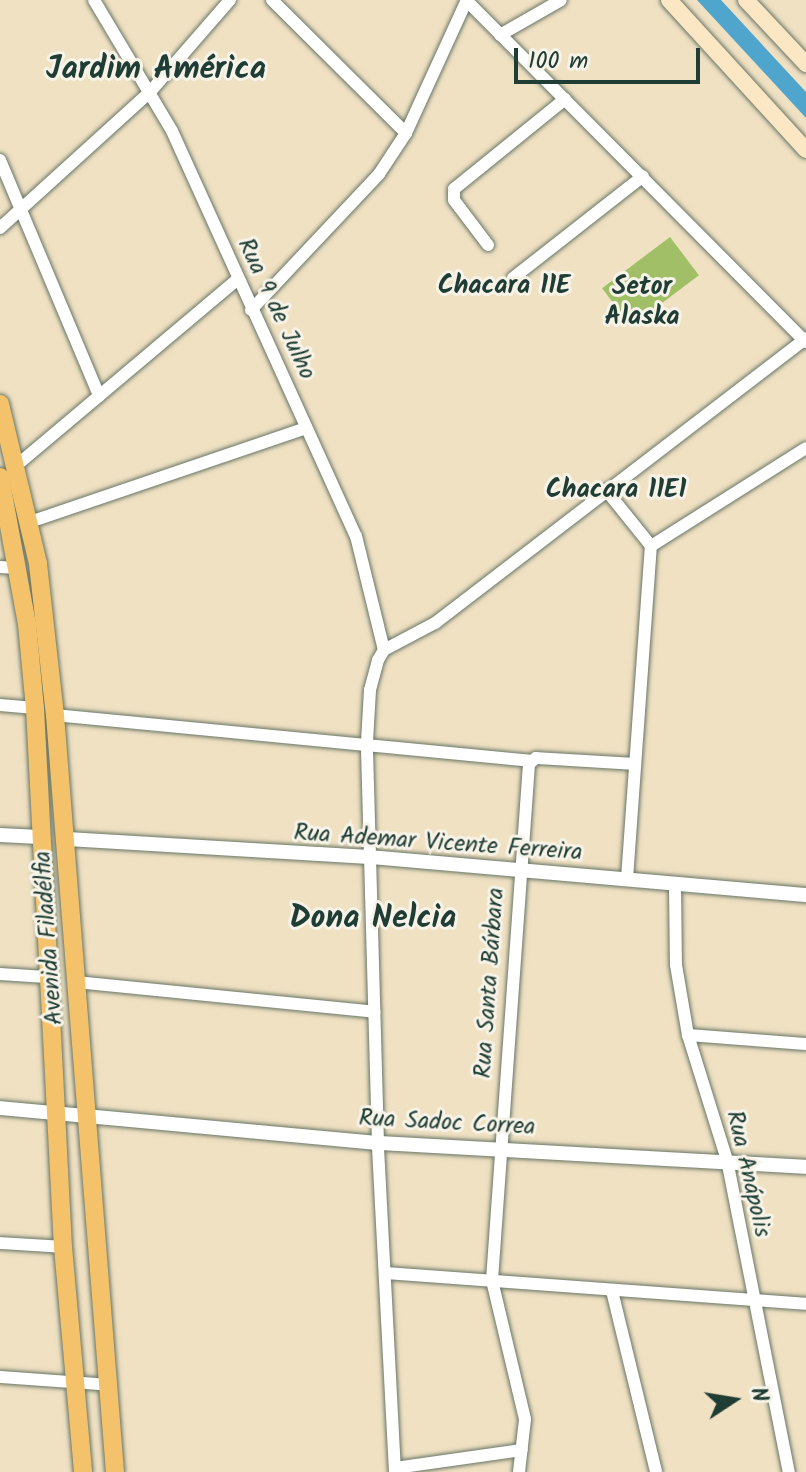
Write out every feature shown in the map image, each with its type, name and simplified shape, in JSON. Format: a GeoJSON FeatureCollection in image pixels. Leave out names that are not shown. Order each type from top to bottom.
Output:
{"type":"FeatureCollection","features":[{"type":"Feature","properties":{"kind":"main road"},"geometry":{"type":"LineString","coordinates":[[669,0],[806,150]]}},
{"type":"Feature","properties":{"kind":"main road"},"geometry":{"type":"LineString","coordinates":[[746,0],[806,64]]}},
{"type":"Feature","properties":{"kind":"main road","name":"Avenida Filadélfia"},"geometry":{"type":"LineString","coordinates":[[0,404],[30,522],[55,715],[86,1115],[111,1385],[115,1472]]}},
{"type":"Feature","properties":{"kind":"main road","name":"Avenida Filadélfia"},"geometry":{"type":"LineString","coordinates":[[0,477],[8,568],[35,708],[46,977],[57,1112],[63,1247],[83,1472]]}},
{"type":"Feature","properties":{"kind":"street","name":"Rua 9 de Julho"},"geometry":{"type":"LineString","coordinates":[[94,0],[150,92],[356,536],[381,655]]}},
{"type":"Feature","properties":{"kind":"street"},"geometry":{"type":"LineString","coordinates":[[0,228],[150,92],[230,0]]}},
{"type":"Feature","properties":{"kind":"street"},"geometry":{"type":"LineString","coordinates":[[272,0],[406,133]]}},
{"type":"Feature","properties":{"kind":"street"},"geometry":{"type":"LineString","coordinates":[[251,310],[356,202],[406,133],[466,0],[805,340],[435,623],[381,655],[370,690],[367,742],[378,1143],[395,1470],[522,1450]]}},
{"type":"Feature","properties":{"kind":"street"},"geometry":{"type":"LineString","coordinates":[[500,35],[561,0]]}},
{"type":"Feature","properties":{"kind":"street"},"geometry":{"type":"LineString","coordinates":[[488,245],[454,200],[454,189],[565,99]]}},
{"type":"Feature","properties":{"kind":"street"},"geometry":{"type":"LineString","coordinates":[[0,160],[99,396]]}},
{"type":"Feature","properties":{"kind":"street"},"geometry":{"type":"LineString","coordinates":[[513,278],[643,176]]}},
{"type":"Feature","properties":{"kind":"street"},"geometry":{"type":"LineString","coordinates":[[17,465],[237,280]]}},
{"type":"Feature","properties":{"kind":"street"},"geometry":{"type":"LineString","coordinates":[[30,522],[306,428]]}},
{"type":"Feature","properties":{"kind":"street"},"geometry":{"type":"LineString","coordinates":[[651,546],[806,448]]}},
{"type":"Feature","properties":{"kind":"street"},"geometry":{"type":"LineString","coordinates":[[606,490],[651,546],[627,879]]}},
{"type":"Feature","properties":{"kind":"street"},"geometry":{"type":"LineString","coordinates":[[0,705],[35,708]]}},
{"type":"Feature","properties":{"kind":"street"},"geometry":{"type":"LineString","coordinates":[[55,715],[534,760],[634,764]]}},
{"type":"Feature","properties":{"kind":"street","name":"Rua Santa Bárbara"},"geometry":{"type":"LineString","coordinates":[[519,1472],[525,1419],[492,1280],[521,870],[534,760]]}},
{"type":"Feature","properties":{"kind":"street"},"geometry":{"type":"LineString","coordinates":[[0,835],[66,839]]}},
{"type":"Feature","properties":{"kind":"street","name":"Rua Ademar Vicente Ferreira"},"geometry":{"type":"LineString","coordinates":[[66,839],[370,857],[627,879],[675,886],[806,895]]}},
{"type":"Feature","properties":{"kind":"street","name":"Rua Anápolis"},"geometry":{"type":"LineString","coordinates":[[675,886],[676,965],[688,1035],[727,1160],[751,1301],[789,1472]]}},
{"type":"Feature","properties":{"kind":"street"},"geometry":{"type":"LineString","coordinates":[[0,974],[46,977]]}},
{"type":"Feature","properties":{"kind":"street"},"geometry":{"type":"LineString","coordinates":[[76,982],[374,1012]]}},
{"type":"Feature","properties":{"kind":"street"},"geometry":{"type":"LineString","coordinates":[[688,1035],[806,1044]]}},
{"type":"Feature","properties":{"kind":"street","name":"Rua Sadoc Correa"},"geometry":{"type":"LineString","coordinates":[[0,1108],[378,1143],[727,1160],[806,1167]]}},
{"type":"Feature","properties":{"kind":"street"},"geometry":{"type":"LineString","coordinates":[[0,1243],[63,1247]]}},
{"type":"Feature","properties":{"kind":"street"},"geometry":{"type":"LineString","coordinates":[[385,1273],[806,1304]]}},
{"type":"Feature","properties":{"kind":"street"},"geometry":{"type":"LineString","coordinates":[[612,1291],[656,1472]]}},
{"type":"Feature","properties":{"kind":"street"},"geometry":{"type":"LineString","coordinates":[[0,1377],[111,1385]]}},
{"type":"Feature","properties":{"kind":"green space"},"geometry":{"type":"Polygon","coordinates":[[[670,237],[699,275],[631,326],[602,288],[670,237]]]}},
{"type":"Feature","properties":{"kind":"water"},"geometry":{"type":"Polygon","coordinates":[[[697,0],[721,0],[806,92],[806,118],[697,0]]]}},
{"type":"Feature","properties":{"kind":"district","name":"Jardim América"},"geometry":{"type":"Point","coordinates":[156,70]}},
{"type":"Feature","properties":{"kind":"district","name":"Chacara 11E"},"geometry":{"type":"Point","coordinates":[504,287]}},
{"type":"Feature","properties":{"kind":"district","name":"Setor Alaska"},"geometry":{"type":"Point","coordinates":[642,303]}},
{"type":"Feature","properties":{"kind":"district","name":"Chacara 11E1"},"geometry":{"type":"Point","coordinates":[616,491]}},
{"type":"Feature","properties":{"kind":"district","name":"Dona Nelcia"},"geometry":{"type":"Point","coordinates":[373,919]}}]}
